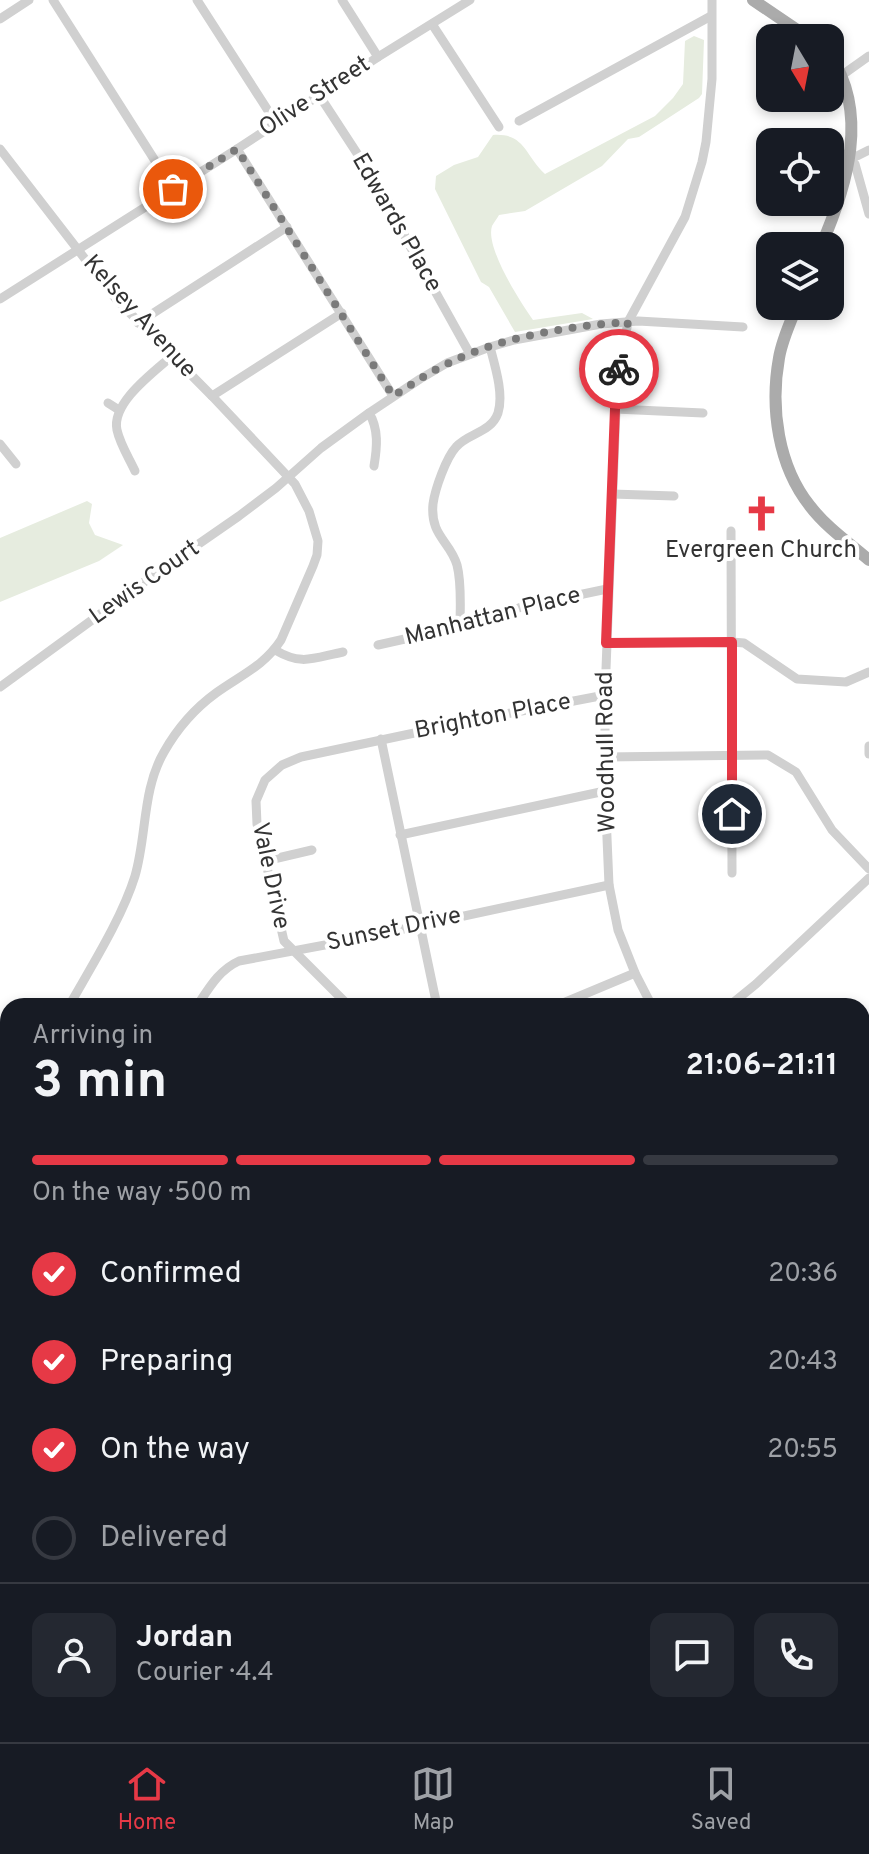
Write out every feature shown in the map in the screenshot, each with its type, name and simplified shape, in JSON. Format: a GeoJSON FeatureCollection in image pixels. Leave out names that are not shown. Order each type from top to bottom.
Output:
{"type":"FeatureCollection","features":[{"type":"Feature","properties":{"kind":"main road"},"geometry":{"type":"LineString","coordinates":[[753,0],[788,24]]}},
{"type":"Feature","properties":{"kind":"main road"},"geometry":{"type":"LineString","coordinates":[[827,232],[861,156],[859,104],[845,73]]}},
{"type":"Feature","properties":{"kind":"main road"},"geometry":{"type":"LineString","coordinates":[[791,320],[783,340],[777,378],[777,412],[785,462],[811,508],[869,560]]}},
{"type":"Feature","properties":{"kind":"street"},"geometry":{"type":"LineString","coordinates":[[0,19],[29,0]]}},
{"type":"Feature","properties":{"kind":"street"},"geometry":{"type":"LineString","coordinates":[[53,0],[173,189]]}},
{"type":"Feature","properties":{"kind":"street"},"geometry":{"type":"LineString","coordinates":[[197,0],[276,123]]}},
{"type":"Feature","properties":{"kind":"street"},"geometry":{"type":"LineString","coordinates":[[342,0],[378,57]]}},
{"type":"Feature","properties":{"kind":"street","name":"Olive Street"},"geometry":{"type":"LineString","coordinates":[[0,299],[470,0]]}},
{"type":"Feature","properties":{"kind":"street","name":"Woodhull Road"},"geometry":{"type":"LineString","coordinates":[[648,998],[618,930],[609,885],[605,695],[615,409],[628,322],[685,217],[702,162],[713,69],[712,0]]}},
{"type":"Feature","properties":{"kind":"street"},"geometry":{"type":"LineString","coordinates":[[519,121],[711,16]]}},
{"type":"Feature","properties":{"kind":"street"},"geometry":{"type":"LineString","coordinates":[[432,24],[499,127]]}},
{"type":"Feature","properties":{"kind":"street"},"geometry":{"type":"LineString","coordinates":[[845,73],[869,56]]}},
{"type":"Feature","properties":{"kind":"street","name":"Edwards Place"},"geometry":{"type":"LineString","coordinates":[[319,95],[394,210],[406,239],[470,354]]}},
{"type":"Feature","properties":{"kind":"street","name":"Kelsey Avenue"},"geometry":{"type":"LineString","coordinates":[[0,149],[116,299],[295,484],[309,511],[318,541],[317,555],[275,650]]}},
{"type":"Feature","properties":{"kind":"street"},"geometry":{"type":"LineString","coordinates":[[237,149],[393,396]]}},
{"type":"Feature","properties":{"kind":"street"},"geometry":{"type":"LineString","coordinates":[[861,156],[869,214]]}},
{"type":"Feature","properties":{"kind":"street"},"geometry":{"type":"LineString","coordinates":[[138,323],[287,227]]}},
{"type":"Feature","properties":{"kind":"street"},"geometry":{"type":"LineString","coordinates":[[212,396],[342,313]]}},
{"type":"Feature","properties":{"kind":"street","name":"Lewis Court"},"geometry":{"type":"LineString","coordinates":[[0,687],[239,516],[369,413],[447,363],[490,347],[601,324],[628,322],[743,327]]}},
{"type":"Feature","properties":{"kind":"street"},"geometry":{"type":"LineString","coordinates":[[460,627],[457,566],[434,524],[433,500],[455,447],[491,425],[497,415],[499,393],[490,347]]}},
{"type":"Feature","properties":{"kind":"street"},"geometry":{"type":"LineString","coordinates":[[135,471],[116,426],[119,410],[134,391],[172,356]]}},
{"type":"Feature","properties":{"kind":"street"},"geometry":{"type":"LineString","coordinates":[[108,403],[119,410]]}},
{"type":"Feature","properties":{"kind":"street"},"geometry":{"type":"LineString","coordinates":[[615,409],[703,413]]}},
{"type":"Feature","properties":{"kind":"street"},"geometry":{"type":"LineString","coordinates":[[369,413],[376,434],[374,466]]}},
{"type":"Feature","properties":{"kind":"street"},"geometry":{"type":"LineString","coordinates":[[0,444],[16,464]]}},
{"type":"Feature","properties":{"kind":"street"},"geometry":{"type":"LineString","coordinates":[[612,494],[674,496]]}},
{"type":"Feature","properties":{"kind":"street"},"geometry":{"type":"LineString","coordinates":[[731,531],[732,873]]}},
{"type":"Feature","properties":{"kind":"street","name":"Manhattan Place"},"geometry":{"type":"LineString","coordinates":[[378,645],[494,619],[521,607],[607,589]]}},
{"type":"Feature","properties":{"kind":"street"},"geometry":{"type":"LineString","coordinates":[[606,643],[744,643],[797,679],[846,682],[869,672]]}},
{"type":"Feature","properties":{"kind":"street"},"geometry":{"type":"LineString","coordinates":[[73,998],[127,900],[139,860],[149,793],[162,755],[175,734],[195,710],[275,650],[290,659],[302,660],[343,652]]}},
{"type":"Feature","properties":{"kind":"street","name":"Brighton Place"},"geometry":{"type":"LineString","coordinates":[[381,739],[605,695]]}},
{"type":"Feature","properties":{"kind":"street"},"geometry":{"type":"LineString","coordinates":[[381,739],[435,998]]}},
{"type":"Feature","properties":{"kind":"street","name":"Vale Drive"},"geometry":{"type":"LineString","coordinates":[[341,998],[284,941],[257,824],[256,801],[265,780],[282,765],[301,757],[381,739]]}},
{"type":"Feature","properties":{"kind":"street"},"geometry":{"type":"LineString","coordinates":[[869,746],[869,754]]}},
{"type":"Feature","properties":{"kind":"street"},"geometry":{"type":"LineString","coordinates":[[605,757],[768,755],[796,772],[832,830],[869,869]]}},
{"type":"Feature","properties":{"kind":"street"},"geometry":{"type":"LineString","coordinates":[[400,835],[605,791]]}},
{"type":"Feature","properties":{"kind":"street"},"geometry":{"type":"LineString","coordinates":[[265,861],[312,850]]}},
{"type":"Feature","properties":{"kind":"street"},"geometry":{"type":"LineString","coordinates":[[739,998],[869,878]]}},
{"type":"Feature","properties":{"kind":"street","name":"Sunset Drive"},"geometry":{"type":"LineString","coordinates":[[202,998],[228,966],[239,961],[609,885]]}},
{"type":"Feature","properties":{"kind":"street"},"geometry":{"type":"LineString","coordinates":[[575,998],[635,973]]}},
{"type":"Feature","properties":{"kind":"shaded area"},"geometry":{"type":"Polygon","coordinates":[[[694,36],[704,40],[702,94],[699,98],[639,137],[628,139],[602,166],[525,211],[499,215],[491,235],[498,260],[533,320],[582,313],[593,319],[515,332],[489,287],[481,282],[435,189],[436,176],[454,165],[478,157],[493,135],[504,135],[518,141],[545,174],[655,116],[683,84],[685,41],[694,36]]]}},
{"type":"Feature","properties":{"kind":"shaded area"},"geometry":{"type":"Polygon","coordinates":[[[87,501],[92,504],[89,523],[95,535],[123,545],[99,561],[0,602],[0,538],[87,501]]]}},
{"type":"Feature","properties":{"kind":"way so far"},"geometry":{"type":"LineString","coordinates":[[173,189],[237,149],[393,396],[447,363],[490,347],[538,335],[628,322],[619,369]]}},
{"type":"Feature","properties":{"kind":"place","name":"Evergreen Church"},"geometry":{"type":"Point","coordinates":[761,514]}},
{"type":"Feature","properties":{"kind":"route"},"geometry":{"type":"LineString","coordinates":[[619,369],[606,643],[732,642],[732,814]]}}]}
